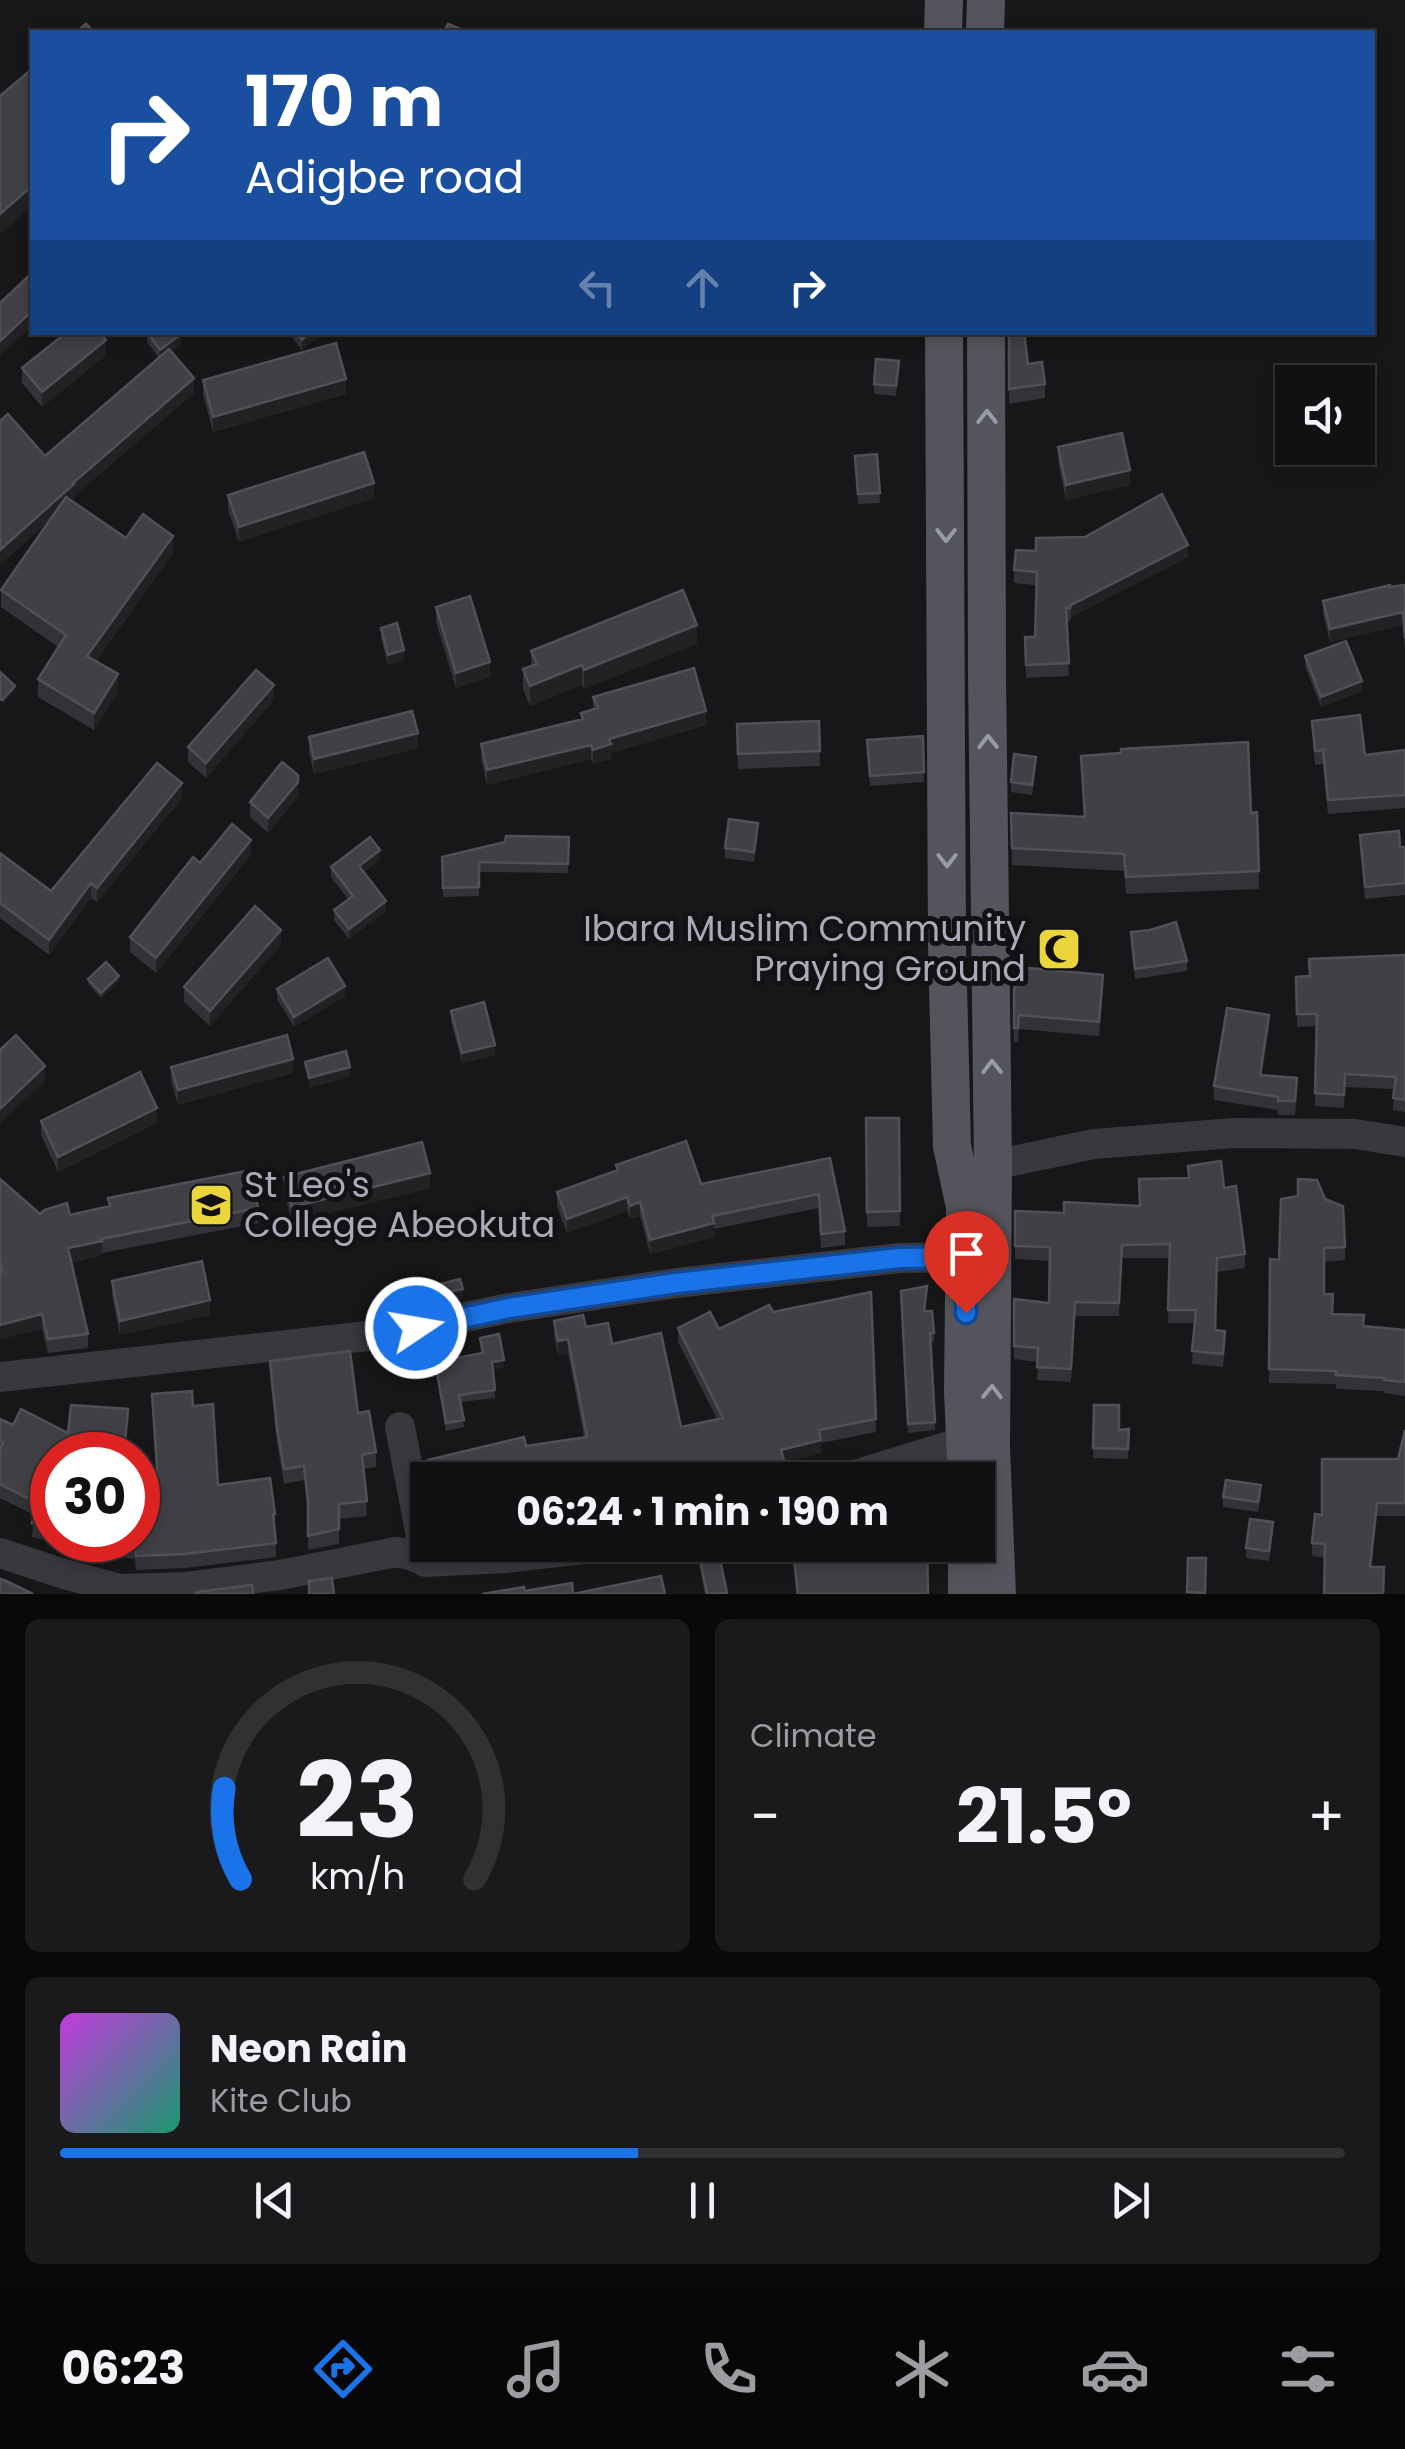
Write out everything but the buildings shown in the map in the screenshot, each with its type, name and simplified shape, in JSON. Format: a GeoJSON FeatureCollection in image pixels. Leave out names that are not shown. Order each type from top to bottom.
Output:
{"type":"FeatureCollection","features":[{"type":"Feature","properties":{"kind":"main road"},"geometry":{"type":"LineString","coordinates":[[943,30],[944,0]]}},
{"type":"Feature","properties":{"kind":"main road"},"geometry":{"type":"LineString","coordinates":[[985,30],[986,0]]}},
{"type":"Feature","properties":{"kind":"main road"},"geometry":{"type":"LineString","coordinates":[[944,335],[947,945],[952,1146],[965,1207],[966,1462]]}},
{"type":"Feature","properties":{"kind":"main road"},"geometry":{"type":"LineString","coordinates":[[986,335],[993,1165],[991,1449],[997,1594]]}},
{"type":"Feature","properties":{"kind":"main road"},"geometry":{"type":"LineString","coordinates":[[966,1594],[967,1562]]}},
{"type":"Feature","properties":{"kind":"street"},"geometry":{"type":"LineString","coordinates":[[993,1165],[1094,1144],[1234,1134],[1355,1134],[1405,1142]]}},
{"type":"Feature","properties":{"kind":"street"},"geometry":{"type":"LineString","coordinates":[[0,1376],[385,1334],[509,1308],[676,1283],[900,1258],[965,1257]]}},
{"type":"Feature","properties":{"kind":"street"},"geometry":{"type":"LineString","coordinates":[[400,1427],[410,1479]]}},
{"type":"Feature","properties":{"kind":"street"},"geometry":{"type":"LineString","coordinates":[[897,1462],[965,1441]]}},
{"type":"Feature","properties":{"kind":"street"},"geometry":{"type":"LineString","coordinates":[[0,1553],[120,1588],[186,1587],[280,1575],[396,1552],[410,1554]]}},
{"type":"Feature","properties":{"kind":"place","name":"Ibara Muslim Community Praying Ground"},"geometry":{"type":"Point","coordinates":[1059,949]}},
{"type":"Feature","properties":{"kind":"place","name":"St Leo's College Abeokuta"},"geometry":{"type":"Point","coordinates":[211,1205]}},
{"type":"Feature","properties":{"kind":"route"},"geometry":{"type":"LineString","coordinates":[[416,1328],[509,1308],[676,1283],[900,1258],[965,1257],[966,1313]]}}]}
